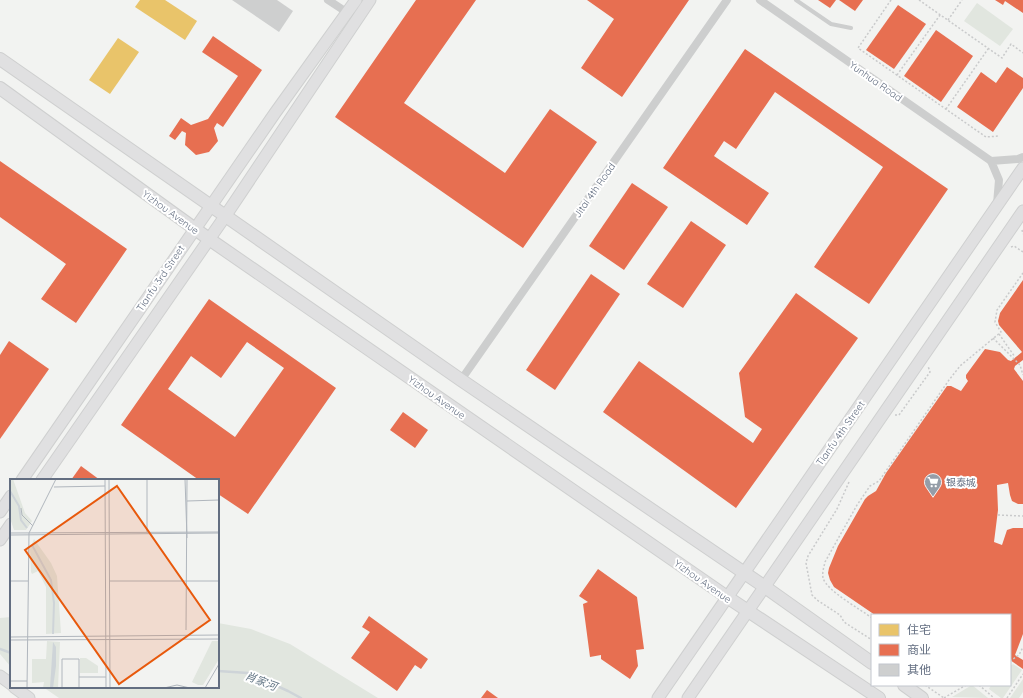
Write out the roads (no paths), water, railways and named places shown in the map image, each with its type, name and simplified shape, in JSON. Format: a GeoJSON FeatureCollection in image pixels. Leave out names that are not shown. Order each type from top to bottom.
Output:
{"type":"FeatureCollection","features":[{"type":"Feature","properties":{"kind":"main road"},"geometry":{"type":"LineString","coordinates":[[0,59],[461,380],[765,587],[871,661]]}},
{"type":"Feature","properties":{"kind":"main road","name":"Yizhou Avenue"},"geometry":{"type":"LineString","coordinates":[[0,88],[194,229],[748,612],[879,698]]}},
{"type":"Feature","properties":{"kind":"main road"},"geometry":{"type":"LineString","coordinates":[[905,686],[922,698]]}},
{"type":"Feature","properties":{"kind":"street"},"geometry":{"type":"LineString","coordinates":[[328,0],[352,16]]}},
{"type":"Feature","properties":{"kind":"street","name":"Tianfu 3rd Street"},"geometry":{"type":"LineString","coordinates":[[43,479],[226,215],[352,16],[356,0]]}},
{"type":"Feature","properties":{"kind":"street","name":"Tianfu 3rd Street"},"geometry":{"type":"LineString","coordinates":[[23,479],[275,113],[352,16],[370,0]]}},
{"type":"Feature","properties":{"kind":"street","name":"Jitai 4th Road"},"geometry":{"type":"LineString","coordinates":[[461,380],[727,0]]}},
{"type":"Feature","properties":{"kind":"street","name":"Yunhua Road"},"geometry":{"type":"LineString","coordinates":[[760,0],[991,161]]}},
{"type":"Feature","properties":{"kind":"street"},"geometry":{"type":"LineString","coordinates":[[997,206],[999,180],[991,161],[1018,159],[1023,157]]}},
{"type":"Feature","properties":{"kind":"street","name":"Tianfu 4th Street"},"geometry":{"type":"LineString","coordinates":[[658,698],[1023,168]]}},
{"type":"Feature","properties":{"kind":"street"},"geometry":{"type":"LineString","coordinates":[[688,698],[1023,211]]}},
{"type":"Feature","properties":{"kind":"street"},"geometry":{"type":"LineString","coordinates":[[0,512],[10,497]]}},
{"type":"Feature","properties":{"kind":"street"},"geometry":{"type":"LineString","coordinates":[[0,540],[10,525]]}},
{"type":"Feature","properties":{"kind":"street"},"geometry":{"type":"LineString","coordinates":[[0,676],[10,683]]}},
{"type":"Feature","properties":{"kind":"street"},"geometry":{"type":"LineString","coordinates":[[15,688],[29,698]]}},
{"type":"Feature","properties":{"kind":"lane"},"geometry":{"type":"LineString","coordinates":[[796,0],[831,24],[851,28]]}},
{"type":"Feature","properties":{"kind":"waterway","name":"肖家河"},"geometry":{"type":"LineString","coordinates":[[0,649],[10,653]]}},
{"type":"Feature","properties":{"kind":"waterway","name":"肖家河"},"geometry":{"type":"LineString","coordinates":[[219,671],[248,673],[301,698]]}},
{"type":"Feature","properties":{"kind":"place","name":"银泰城"},"geometry":{"type":"Point","coordinates":[933,497]}}]}
